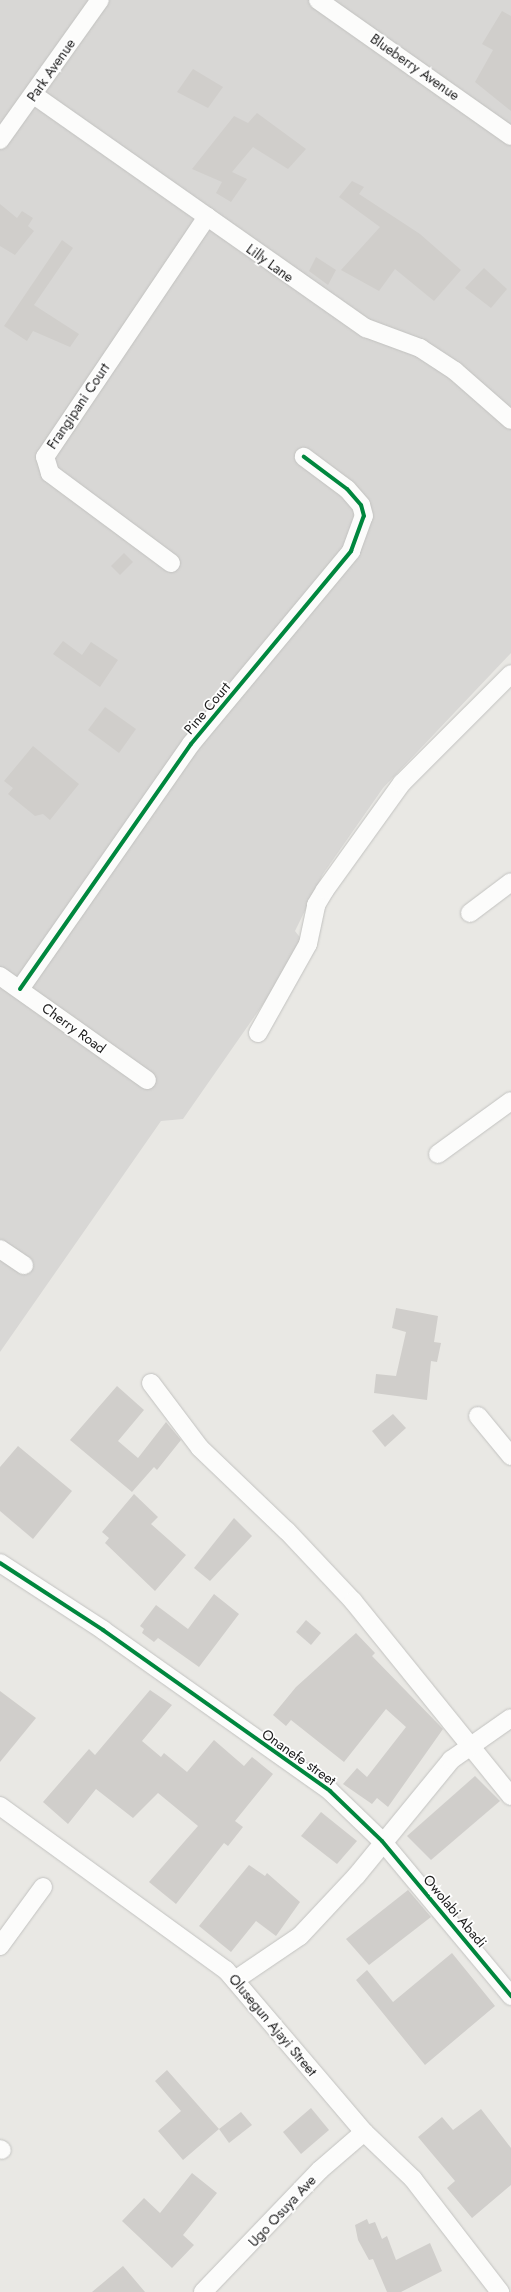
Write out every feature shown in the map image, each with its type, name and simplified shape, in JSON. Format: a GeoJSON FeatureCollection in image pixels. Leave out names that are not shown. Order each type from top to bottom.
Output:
{"type":"FeatureCollection","features":[{"type":"Feature","properties":{"kind":"street","name":"Park Avenue"},"geometry":{"type":"LineString","coordinates":[[0,140],[34,95],[100,0]]}},
{"type":"Feature","properties":{"kind":"street","name":"Blueberry Avenue"},"geometry":{"type":"LineString","coordinates":[[318,0],[511,136]]}},
{"type":"Feature","properties":{"kind":"street","name":"Lilly Lane"},"geometry":{"type":"LineString","coordinates":[[34,95],[366,328],[420,348],[455,372],[511,420]]}},
{"type":"Feature","properties":{"kind":"street","name":"Frangipani Court"},"geometry":{"type":"LineString","coordinates":[[171,563],[50,473],[45,457],[207,217]]}},
{"type":"Feature","properties":{"kind":"street","name":"Pine Court"},"geometry":{"type":"LineString","coordinates":[[20,989],[191,744],[351,551],[364,516],[361,505],[348,489],[304,457]]}},
{"type":"Feature","properties":{"kind":"street"},"geometry":{"type":"LineString","coordinates":[[258,1033],[308,944],[316,904],[325,890],[402,783],[511,674]]}},
{"type":"Feature","properties":{"kind":"street"},"geometry":{"type":"LineString","coordinates":[[470,913],[511,882]]}},
{"type":"Feature","properties":{"kind":"street","name":"Cherry Road"},"geometry":{"type":"LineString","coordinates":[[0,976],[147,1080]]}},
{"type":"Feature","properties":{"kind":"street"},"geometry":{"type":"LineString","coordinates":[[438,1154],[511,1101]]}},
{"type":"Feature","properties":{"kind":"street"},"geometry":{"type":"LineString","coordinates":[[0,1249],[24,1265]]}},
{"type":"Feature","properties":{"kind":"street"},"geometry":{"type":"LineString","coordinates":[[151,1383],[200,1448],[287,1531],[353,1601],[473,1745],[511,1796]]}},
{"type":"Feature","properties":{"kind":"street"},"geometry":{"type":"LineString","coordinates":[[478,1416],[511,1456]]}},
{"type":"Feature","properties":{"kind":"street","name":"Onanefe street"},"geometry":{"type":"LineString","coordinates":[[0,1563],[103,1630],[330,1791],[382,1841]]}},
{"type":"Feature","properties":{"kind":"street"},"geometry":{"type":"LineString","coordinates":[[235,1980],[300,1936],[357,1875],[382,1841],[451,1760],[511,1718]]}},
{"type":"Feature","properties":{"kind":"street","name":"Olusegun Ajayi Street"},"geometry":{"type":"LineString","coordinates":[[0,1806],[206,1954],[235,1980],[364,2132],[412,2179],[500,2292]]}},
{"type":"Feature","properties":{"kind":"street","name":"Owolabi Abadi"},"geometry":{"type":"LineString","coordinates":[[382,1841],[511,1996]]}},
{"type":"Feature","properties":{"kind":"street"},"geometry":{"type":"LineString","coordinates":[[0,1946],[43,1887]]}},
{"type":"Feature","properties":{"kind":"street","name":"Ugo Osuya Ave"},"geometry":{"type":"LineString","coordinates":[[203,2292],[320,2170],[364,2132]]}},
{"type":"Feature","properties":{"kind":"shaded area"},"geometry":{"type":"Polygon","coordinates":[[[0,0],[511,0],[511,653],[383,788],[323,874],[295,931],[305,944],[183,1119],[161,1121],[0,1352],[0,0]]]}},
{"type":"Feature","properties":{"kind":"building"},"geometry":{"type":"Polygon","coordinates":[[[502,11],[511,16],[511,111],[475,82],[493,50],[482,44],[502,11]]]}},
{"type":"Feature","properties":{"kind":"building"},"geometry":{"type":"Polygon","coordinates":[[[193,69],[223,87],[208,108],[177,92],[193,69]]]}},
{"type":"Feature","properties":{"kind":"building"},"geometry":{"type":"Polygon","coordinates":[[[257,113],[306,149],[288,169],[253,147],[232,172],[247,179],[231,202],[216,193],[222,182],[192,169],[234,116],[248,123],[257,113]]]}},
{"type":"Feature","properties":{"kind":"building"},"geometry":{"type":"Polygon","coordinates":[[[352,181],[364,187],[359,194],[420,234],[461,270],[434,301],[395,269],[379,291],[341,270],[380,227],[339,197],[352,181]]]}},
{"type":"Feature","properties":{"kind":"building"},"geometry":{"type":"Polygon","coordinates":[[[0,204],[17,218],[22,211],[33,218],[28,226],[34,231],[15,255],[0,246],[0,204]]]}},
{"type":"Feature","properties":{"kind":"building"},"geometry":{"type":"Polygon","coordinates":[[[62,240],[73,248],[34,305],[79,334],[70,347],[33,331],[27,341],[4,326],[62,240]]]}},
{"type":"Feature","properties":{"kind":"building"},"geometry":{"type":"Polygon","coordinates":[[[316,257],[336,270],[328,285],[309,271],[316,257]]]}},
{"type":"Feature","properties":{"kind":"building"},"geometry":{"type":"Polygon","coordinates":[[[484,268],[507,289],[491,308],[465,288],[484,268]]]}},
{"type":"Feature","properties":{"kind":"building"},"geometry":{"type":"Polygon","coordinates":[[[124,553],[133,562],[120,575],[111,566],[124,553]]]}},
{"type":"Feature","properties":{"kind":"building"},"geometry":{"type":"Polygon","coordinates":[[[63,641],[82,655],[91,642],[118,660],[100,687],[53,654],[63,641]]]}},
{"type":"Feature","properties":{"kind":"building"},"geometry":{"type":"Polygon","coordinates":[[[105,707],[136,729],[119,753],[88,730],[105,707]]]}},
{"type":"Feature","properties":{"kind":"building"},"geometry":{"type":"Polygon","coordinates":[[[33,746],[79,784],[50,820],[43,814],[35,816],[8,794],[13,788],[4,781],[33,746]]]}},
{"type":"Feature","properties":{"kind":"building"},"geometry":{"type":"Polygon","coordinates":[[[396,1308],[438,1316],[434,1342],[441,1343],[437,1362],[431,1361],[427,1400],[374,1393],[376,1374],[396,1376],[406,1332],[392,1328],[396,1308]]]}},
{"type":"Feature","properties":{"kind":"building"},"geometry":{"type":"Polygon","coordinates":[[[117,1386],[144,1410],[118,1441],[138,1458],[166,1422],[181,1440],[157,1470],[154,1467],[132,1492],[70,1440],[117,1386]]]}},
{"type":"Feature","properties":{"kind":"building"},"geometry":{"type":"Polygon","coordinates":[[[393,1414],[406,1428],[385,1447],[372,1431],[393,1414]]]}},
{"type":"Feature","properties":{"kind":"building"},"geometry":{"type":"Polygon","coordinates":[[[18,1446],[72,1491],[33,1539],[0,1511],[0,1467],[18,1446]]]}},
{"type":"Feature","properties":{"kind":"building"},"geometry":{"type":"Polygon","coordinates":[[[134,1494],[158,1517],[151,1524],[186,1555],[155,1591],[105,1543],[109,1538],[102,1532],[134,1494]]]}},
{"type":"Feature","properties":{"kind":"building"},"geometry":{"type":"Polygon","coordinates":[[[234,1518],[252,1536],[210,1581],[194,1568],[234,1518]]]}},
{"type":"Feature","properties":{"kind":"building"},"geometry":{"type":"Polygon","coordinates":[[[214,1594],[239,1614],[199,1667],[158,1638],[154,1642],[142,1633],[144,1629],[140,1626],[156,1605],[188,1629],[214,1594]]]}},
{"type":"Feature","properties":{"kind":"building"},"geometry":{"type":"Polygon","coordinates":[[[306,1620],[321,1633],[311,1645],[296,1632],[306,1620]]]}},
{"type":"Feature","properties":{"kind":"building"},"geometry":{"type":"Polygon","coordinates":[[[356,1633],[375,1653],[372,1656],[443,1729],[388,1807],[377,1798],[372,1804],[343,1784],[357,1768],[367,1777],[406,1727],[386,1709],[344,1762],[291,1720],[286,1726],[273,1715],[296,1687],[356,1633]]]}},
{"type":"Feature","properties":{"kind":"building"},"geometry":{"type":"Polygon","coordinates":[[[150,1690],[172,1705],[142,1741],[161,1757],[164,1753],[187,1772],[214,1740],[244,1766],[252,1757],[273,1774],[235,1821],[243,1827],[228,1846],[224,1843],[176,1904],[149,1882],[198,1826],[158,1793],[133,1818],[96,1789],[68,1824],[43,1802],[89,1749],[95,1755],[150,1690]]]}},
{"type":"Feature","properties":{"kind":"building"},"geometry":{"type":"Polygon","coordinates":[[[0,1691],[36,1718],[0,1762],[0,1691]]]}},
{"type":"Feature","properties":{"kind":"building"},"geometry":{"type":"Polygon","coordinates":[[[475,1776],[500,1801],[431,1860],[407,1836],[475,1776]]]}},
{"type":"Feature","properties":{"kind":"building"},"geometry":{"type":"Polygon","coordinates":[[[321,1812],[357,1841],[337,1864],[301,1836],[321,1812]]]}},
{"type":"Feature","properties":{"kind":"building"},"geometry":{"type":"Polygon","coordinates":[[[249,1865],[265,1876],[267,1873],[300,1902],[276,1936],[256,1921],[231,1952],[199,1926],[249,1865]]]}},
{"type":"Feature","properties":{"kind":"building"},"geometry":{"type":"Polygon","coordinates":[[[408,1890],[431,1917],[369,1965],[346,1939],[408,1890]]]}},
{"type":"Feature","properties":{"kind":"building"},"geometry":{"type":"Polygon","coordinates":[[[452,1953],[495,2006],[425,2065],[356,1980],[367,1970],[393,2002],[452,1953]]]}},
{"type":"Feature","properties":{"kind":"building"},"geometry":{"type":"Polygon","coordinates":[[[167,2070],[219,2129],[183,2160],[158,2131],[181,2111],[155,2081],[167,2070]]]}},
{"type":"Feature","properties":{"kind":"building"},"geometry":{"type":"Polygon","coordinates":[[[311,2108],[329,2130],[301,2154],[283,2132],[311,2108]]]}},
{"type":"Feature","properties":{"kind":"building"},"geometry":{"type":"Polygon","coordinates":[[[481,2109],[511,2148],[511,2185],[472,2218],[447,2188],[455,2181],[418,2137],[442,2117],[453,2130],[481,2109]]]}},
{"type":"Feature","properties":{"kind":"building"},"geometry":{"type":"Polygon","coordinates":[[[241,2112],[252,2125],[229,2143],[219,2129],[241,2112]]]}},
{"type":"Feature","properties":{"kind":"building"},"geometry":{"type":"Polygon","coordinates":[[[192,2173],[217,2193],[183,2235],[194,2245],[172,2268],[122,2221],[144,2198],[160,2213],[192,2173]]]}},
{"type":"Feature","properties":{"kind":"building"},"geometry":{"type":"Polygon","coordinates":[[[367,2219],[369,2224],[375,2222],[382,2239],[387,2236],[396,2260],[430,2243],[442,2271],[401,2292],[387,2292],[373,2259],[369,2260],[358,2240],[355,2225],[367,2219]]]}},
{"type":"Feature","properties":{"kind":"building"},"geometry":{"type":"Polygon","coordinates":[[[123,2266],[145,2292],[92,2292],[123,2266]]]}},
{"type":"Feature","properties":{"kind":"cycle path"},"geometry":{"type":"LineString","coordinates":[[20,989],[191,744],[351,551],[364,516],[361,505],[347,489],[304,457]]}},
{"type":"Feature","properties":{"kind":"cycle path"},"geometry":{"type":"LineString","coordinates":[[0,1563],[103,1630],[330,1791],[382,1841],[511,1996]]}}]}
